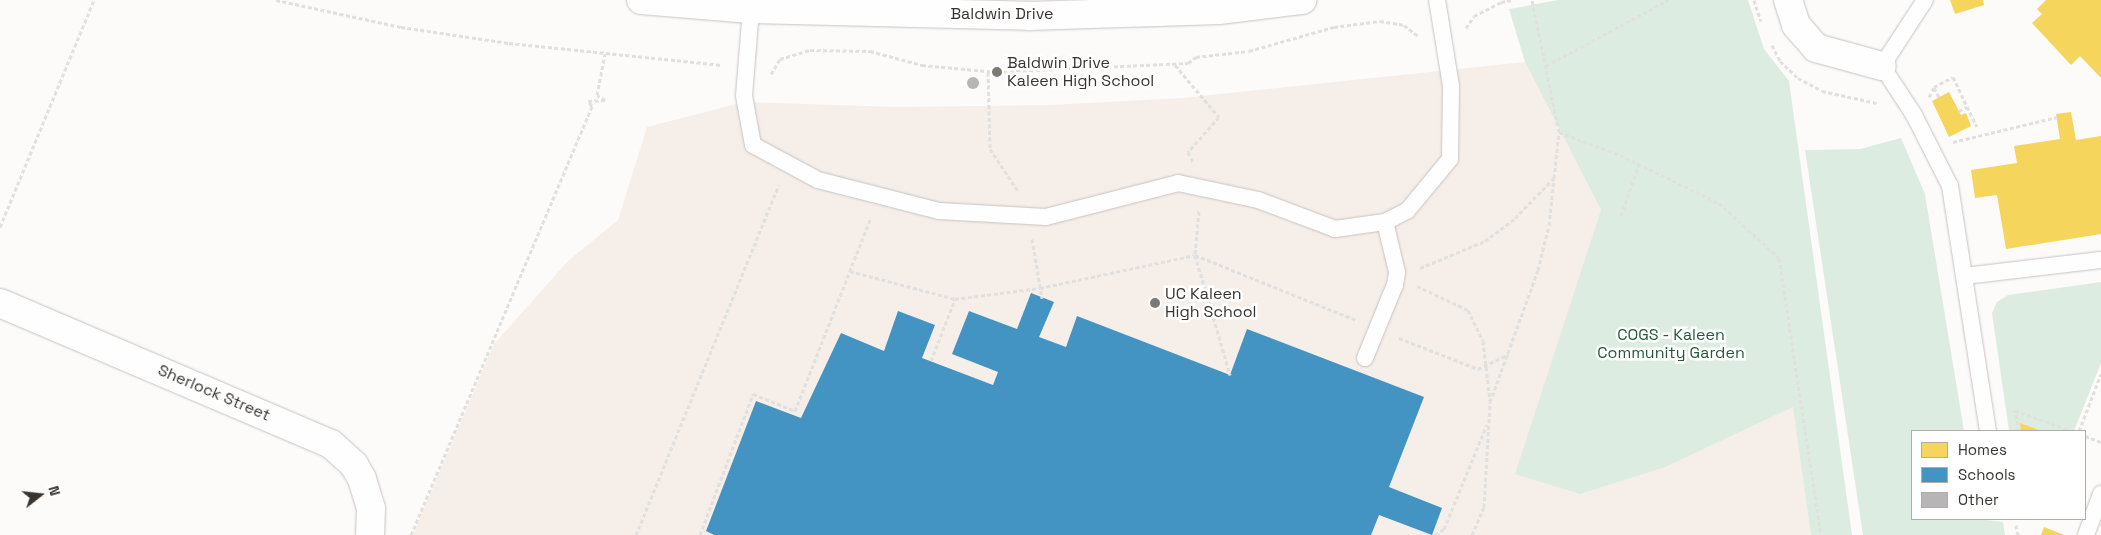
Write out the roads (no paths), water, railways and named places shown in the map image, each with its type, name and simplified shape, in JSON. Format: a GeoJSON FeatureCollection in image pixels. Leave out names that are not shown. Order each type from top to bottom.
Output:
{"type":"FeatureCollection","features":[{"type":"Feature","properties":{"kind":"main road","name":"Baldwin Drive"},"geometry":{"type":"LineString","coordinates":[[641,0],[751,9],[1029,16],[1219,10],[1302,0]]}},
{"type":"Feature","properties":{"kind":"main road"},"geometry":{"type":"LineString","coordinates":[[1788,0],[1796,25],[1816,48],[1882,66]]}},
{"type":"Feature","properties":{"kind":"main road","name":"Sherlock Street"},"geometry":{"type":"LineString","coordinates":[[0,303],[331,444],[354,466],[365,486],[371,508],[370,535]]}},
{"type":"Feature","properties":{"kind":"lane"},"geometry":{"type":"LineString","coordinates":[[751,9],[744,96],[753,144],[818,180],[939,211],[1046,217],[1178,183],[1258,200],[1335,229],[1385,222],[1407,212],[1450,159],[1450,86],[1437,0]]}},
{"type":"Feature","properties":{"kind":"lane"},"geometry":{"type":"LineString","coordinates":[[1925,0],[1882,66],[1914,115],[1950,186],[1988,430]]}},
{"type":"Feature","properties":{"kind":"lane"},"geometry":{"type":"LineString","coordinates":[[1364,358],[1395,285],[1397,272],[1385,222]]}},
{"type":"Feature","properties":{"kind":"lane"},"geometry":{"type":"LineString","coordinates":[[1964,276],[2101,260]]}},
{"type":"Feature","properties":{"kind":"lane"},"geometry":{"type":"LineString","coordinates":[[2085,526],[2101,494]]}},
{"type":"Feature","properties":{"kind":"place","name":"Baldwin Drive Kaleen High School"},"geometry":{"type":"Point","coordinates":[997,72]}},
{"type":"Feature","properties":{"kind":"place","name":"UC Kaleen High School"},"geometry":{"type":"Point","coordinates":[1155,303]}},
{"type":"Feature","properties":{"kind":"park label","name":"COGS - Kaleen Community Garden"},"geometry":{"type":"Point","coordinates":[1671,344]}}]}
